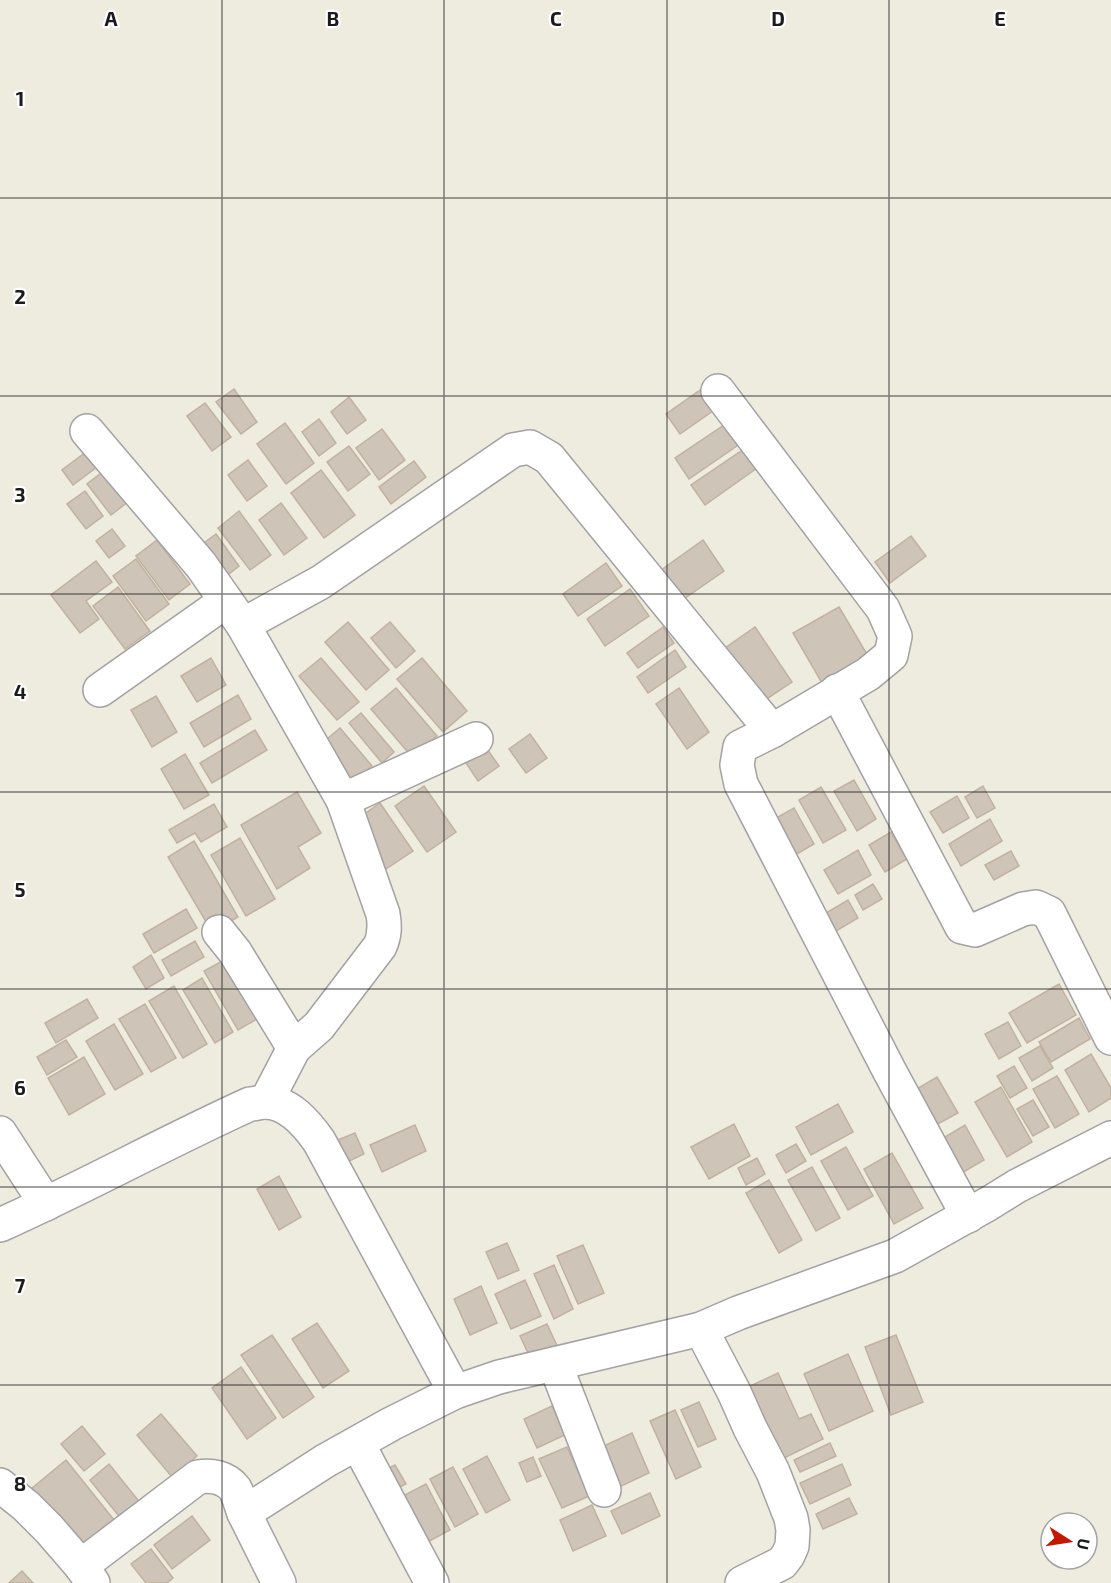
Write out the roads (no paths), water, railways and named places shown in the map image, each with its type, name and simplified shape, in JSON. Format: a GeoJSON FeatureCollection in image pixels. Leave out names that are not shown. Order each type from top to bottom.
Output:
{"type":"FeatureCollection","features":[{"type":"Feature","properties":{"kind":"street"},"geometry":{"type":"LineString","coordinates":[[718,391],[883,609],[895,636],[891,654],[868,674],[772,731],[740,747],[737,765],[741,784],[890,1072],[968,1216]]}},
{"type":"Feature","properties":{"kind":"street"},"geometry":{"type":"LineString","coordinates":[[87,431],[201,565],[234,613],[343,800],[383,914],[384,936],[380,946],[319,1026],[294,1048],[266,1102]]}},
{"type":"Feature","properties":{"kind":"street"},"geometry":{"type":"LineString","coordinates":[[100,690],[234,613],[321,582],[513,450],[530,447],[549,458],[772,731]]}},
{"type":"Feature","properties":{"kind":"street"},"geometry":{"type":"LineString","coordinates":[[837,691],[962,927],[975,930],[1023,909],[1036,907],[1049,913],[1111,1038]]}},
{"type":"Feature","properties":{"kind":"street"},"geometry":{"type":"LineString","coordinates":[[343,800],[476,739]]}},
{"type":"Feature","properties":{"kind":"street"},"geometry":{"type":"LineString","coordinates":[[219,932],[235,952],[294,1048]]}},
{"type":"Feature","properties":{"kind":"street"},"geometry":{"type":"LineString","coordinates":[[0,1225],[250,1104],[266,1102],[280,1105],[308,1125],[319,1141],[455,1392]]}},
{"type":"Feature","properties":{"kind":"street"},"geometry":{"type":"LineString","coordinates":[[0,1133],[46,1204]]}},
{"type":"Feature","properties":{"kind":"street"},"geometry":{"type":"LineString","coordinates":[[244,1514],[325,1461],[455,1392],[499,1377],[701,1329],[738,1313],[895,1256],[1017,1186],[1111,1138]]}},
{"type":"Feature","properties":{"kind":"street"},"geometry":{"type":"LineString","coordinates":[[701,1329],[735,1392],[750,1428],[773,1472],[791,1518],[793,1530],[792,1545],[782,1563],[742,1583]]}},
{"type":"Feature","properties":{"kind":"street"},"geometry":{"type":"LineString","coordinates":[[555,1364],[604,1490]]}},
{"type":"Feature","properties":{"kind":"street"},"geometry":{"type":"LineString","coordinates":[[358,1444],[432,1583]]}},
{"type":"Feature","properties":{"kind":"street"},"geometry":{"type":"LineString","coordinates":[[0,1485],[41,1521],[87,1574],[198,1477],[217,1477],[225,1480],[235,1489],[244,1514],[279,1583]]}}]}
